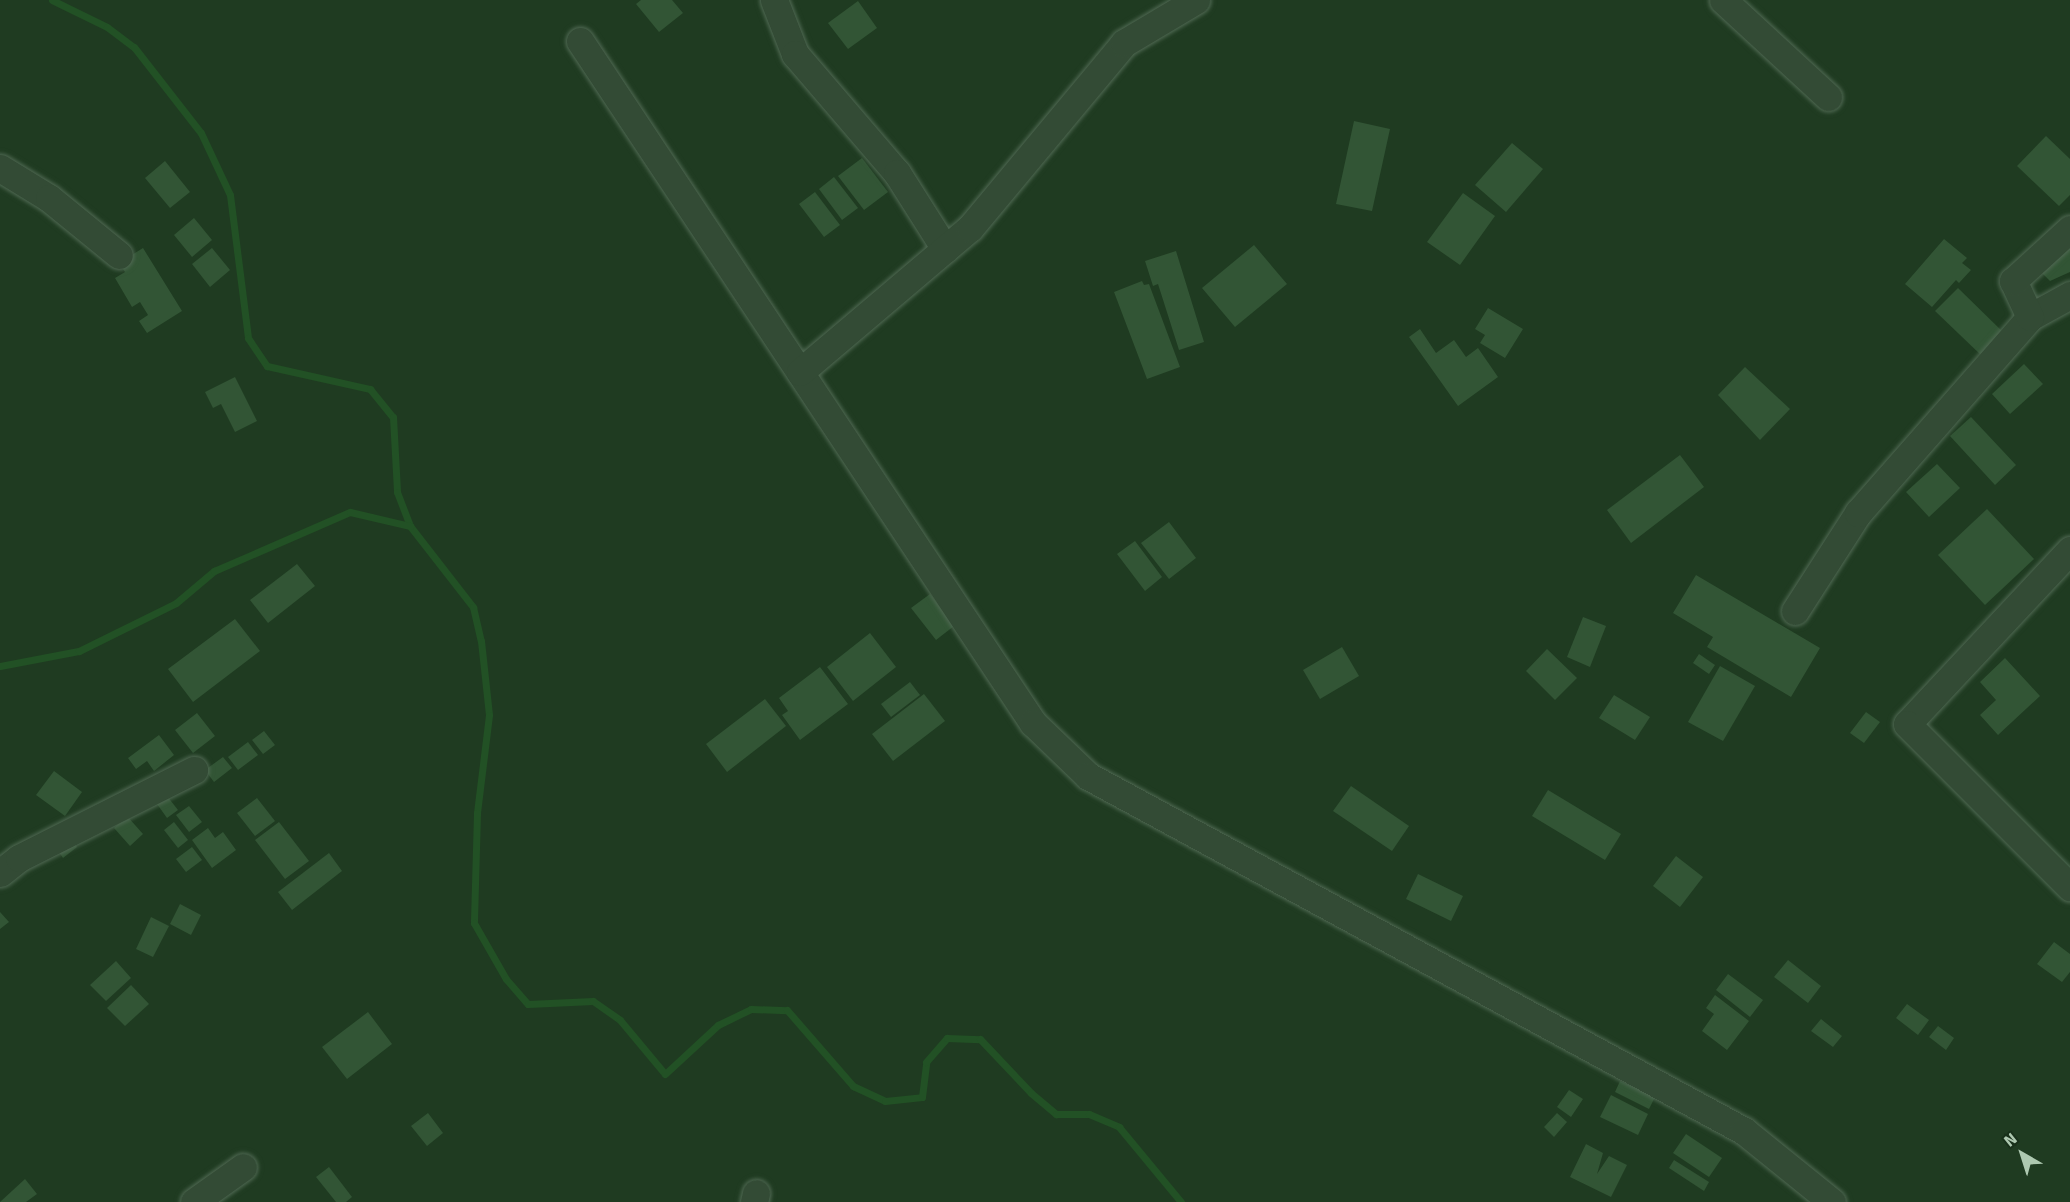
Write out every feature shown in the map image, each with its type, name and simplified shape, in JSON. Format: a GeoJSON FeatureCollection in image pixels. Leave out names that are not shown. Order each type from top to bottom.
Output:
{"type":"FeatureCollection","features":[{"type":"Feature","properties":{"kind":"street"},"geometry":{"type":"LineString","coordinates":[[774,0],[795,54],[897,173],[945,249]]}},
{"type":"Feature","properties":{"kind":"street"},"geometry":{"type":"LineString","coordinates":[[800,372],[970,228],[1124,43],[1196,0]]}},
{"type":"Feature","properties":{"kind":"street"},"geometry":{"type":"LineString","coordinates":[[1723,0],[1828,97]]}},
{"type":"Feature","properties":{"kind":"street"},"geometry":{"type":"LineString","coordinates":[[580,41],[1033,723],[1088,776],[1744,1131],[1832,1202]]}},
{"type":"Feature","properties":{"kind":"street"},"geometry":{"type":"LineString","coordinates":[[0,168],[49,198],[118,255]]}},
{"type":"Feature","properties":{"kind":"street"},"geometry":{"type":"LineString","coordinates":[[2030,317],[2013,281],[2070,229]]}},
{"type":"Feature","properties":{"kind":"street"},"geometry":{"type":"LineString","coordinates":[[1795,610],[1858,513],[2030,317],[2070,295]]}},
{"type":"Feature","properties":{"kind":"street"},"geometry":{"type":"LineString","coordinates":[[2067,560],[1907,724],[2070,887]]}},
{"type":"Feature","properties":{"kind":"street"},"geometry":{"type":"LineString","coordinates":[[0,873],[20,858],[194,770]]}},
{"type":"Feature","properties":{"kind":"street"},"geometry":{"type":"LineString","coordinates":[[194,1202],[243,1167]]}},
{"type":"Feature","properties":{"kind":"building"},"geometry":{"type":"Polygon","coordinates":[[[641,0],[672,0],[683,13],[659,32],[636,4],[641,0]]]}},
{"type":"Feature","properties":{"kind":"building"},"geometry":{"type":"Polygon","coordinates":[[[858,1],[877,28],[848,49],[828,23],[858,1]]]}},
{"type":"Feature","properties":{"kind":"building"},"geometry":{"type":"Polygon","coordinates":[[[1354,121],[1390,129],[1372,211],[1336,204],[1354,121]]]}},
{"type":"Feature","properties":{"kind":"building"},"geometry":{"type":"Polygon","coordinates":[[[2046,136],[2070,159],[2070,195],[2059,206],[2017,166],[2046,136]]]}},
{"type":"Feature","properties":{"kind":"building"},"geometry":{"type":"Polygon","coordinates":[[[1512,143],[1543,169],[1506,212],[1475,185],[1512,143]]]}},
{"type":"Feature","properties":{"kind":"building"},"geometry":{"type":"Polygon","coordinates":[[[862,158],[888,192],[864,210],[838,176],[862,158]]]}},
{"type":"Feature","properties":{"kind":"building"},"geometry":{"type":"Polygon","coordinates":[[[165,161],[190,192],[170,208],[145,178],[165,161]]]}},
{"type":"Feature","properties":{"kind":"building"},"geometry":{"type":"Polygon","coordinates":[[[834,177],[858,208],[842,220],[819,189],[834,177]]]}},
{"type":"Feature","properties":{"kind":"building"},"geometry":{"type":"Polygon","coordinates":[[[815,192],[840,225],[824,237],[799,204],[815,192]]]}},
{"type":"Feature","properties":{"kind":"building"},"geometry":{"type":"Polygon","coordinates":[[[1463,193],[1495,216],[1460,265],[1427,242],[1463,193]]]}},
{"type":"Feature","properties":{"kind":"building"},"geometry":{"type":"Polygon","coordinates":[[[194,218],[212,240],[192,257],[174,235],[194,218]]]}},
{"type":"Feature","properties":{"kind":"building"},"geometry":{"type":"Polygon","coordinates":[[[1944,239],[1967,258],[1962,263],[1971,270],[1959,283],[1956,280],[1932,307],[1905,284],[1944,239]]]}},
{"type":"Feature","properties":{"kind":"building"},"geometry":{"type":"Polygon","coordinates":[[[2070,244],[2070,272],[2050,281],[2041,272],[2070,244]]]}},
{"type":"Feature","properties":{"kind":"building"},"geometry":{"type":"Polygon","coordinates":[[[1254,245],[1287,284],[1235,327],[1202,288],[1254,245]]]}},
{"type":"Feature","properties":{"kind":"building"},"geometry":{"type":"Polygon","coordinates":[[[143,248],[182,311],[147,333],[139,321],[148,315],[140,302],[132,307],[115,278],[125,272],[119,263],[143,248]]]}},
{"type":"Feature","properties":{"kind":"building"},"geometry":{"type":"Polygon","coordinates":[[[212,248],[230,270],[210,287],[192,264],[212,248]]]}},
{"type":"Feature","properties":{"kind":"building"},"geometry":{"type":"Polygon","coordinates":[[[1176,251],[1204,342],[1179,350],[1158,284],[1153,286],[1145,261],[1176,251]]]}},
{"type":"Feature","properties":{"kind":"building"},"geometry":{"type":"Polygon","coordinates":[[[1142,281],[1144,285],[1149,284],[1180,367],[1147,379],[1114,292],[1142,281]]]}},
{"type":"Feature","properties":{"kind":"building"},"geometry":{"type":"Polygon","coordinates":[[[1958,288],[2005,334],[1983,357],[1935,311],[1958,288]]]}},
{"type":"Feature","properties":{"kind":"building"},"geometry":{"type":"Polygon","coordinates":[[[1488,308],[1523,329],[1505,358],[1480,343],[1485,335],[1475,329],[1488,308]]]}},
{"type":"Feature","properties":{"kind":"building"},"geometry":{"type":"Polygon","coordinates":[[[1420,329],[1436,353],[1454,340],[1466,357],[1478,348],[1498,377],[1458,406],[1409,337],[1420,329]]]}},
{"type":"Feature","properties":{"kind":"building"},"geometry":{"type":"Polygon","coordinates":[[[2024,364],[2043,384],[2010,414],[1992,394],[2024,364]]]}},
{"type":"Feature","properties":{"kind":"building"},"geometry":{"type":"Polygon","coordinates":[[[1745,367],[1790,409],[1760,440],[1718,395],[1745,367]]]}},
{"type":"Feature","properties":{"kind":"building"},"geometry":{"type":"Polygon","coordinates":[[[235,377],[257,421],[235,432],[221,404],[213,408],[205,392],[235,377]]]}},
{"type":"Feature","properties":{"kind":"building"},"geometry":{"type":"Polygon","coordinates":[[[1971,417],[2016,465],[1995,485],[1950,436],[1971,417]]]}},
{"type":"Feature","properties":{"kind":"building"},"geometry":{"type":"Polygon","coordinates":[[[1680,455],[1704,487],[1631,543],[1607,510],[1680,455]]]}},
{"type":"Feature","properties":{"kind":"building"},"geometry":{"type":"Polygon","coordinates":[[[1937,464],[1960,488],[1929,517],[1906,492],[1937,464]]]}},
{"type":"Feature","properties":{"kind":"building"},"geometry":{"type":"Polygon","coordinates":[[[1987,509],[2034,559],[1985,605],[1938,555],[1987,509]]]}},
{"type":"Feature","properties":{"kind":"building"},"geometry":{"type":"Polygon","coordinates":[[[1169,522],[1196,558],[1169,579],[1141,543],[1169,522]]]}},
{"type":"Feature","properties":{"kind":"building"},"geometry":{"type":"Polygon","coordinates":[[[1135,541],[1162,577],[1145,591],[1117,554],[1135,541]]]}},
{"type":"Feature","properties":{"kind":"building"},"geometry":{"type":"Polygon","coordinates":[[[297,564],[315,586],[268,623],[250,600],[297,564]]]}},
{"type":"Feature","properties":{"kind":"building"},"geometry":{"type":"Polygon","coordinates":[[[1696,575],[1820,648],[1791,697],[1707,647],[1713,637],[1673,613],[1696,575]]]}},
{"type":"Feature","properties":{"kind":"building"},"geometry":{"type":"Polygon","coordinates":[[[930,594],[954,626],[936,640],[911,608],[930,594]]]}},
{"type":"Feature","properties":{"kind":"building"},"geometry":{"type":"Polygon","coordinates":[[[1583,617],[1606,626],[1590,667],[1567,657],[1583,617]]]}},
{"type":"Feature","properties":{"kind":"building"},"geometry":{"type":"Polygon","coordinates":[[[235,619],[260,651],[193,702],[168,669],[235,619]]]}},
{"type":"Feature","properties":{"kind":"building"},"geometry":{"type":"Polygon","coordinates":[[[870,633],[896,667],[853,701],[827,667],[870,633]]]}},
{"type":"Feature","properties":{"kind":"building"},"geometry":{"type":"Polygon","coordinates":[[[1342,647],[1359,676],[1320,699],[1303,670],[1342,647]]]}},
{"type":"Feature","properties":{"kind":"building"},"geometry":{"type":"Polygon","coordinates":[[[1547,649],[1577,678],[1555,700],[1526,671],[1547,649]]]}},
{"type":"Feature","properties":{"kind":"building"},"geometry":{"type":"Polygon","coordinates":[[[1699,654],[1715,665],[1709,674],[1693,663],[1699,654]]]}},
{"type":"Feature","properties":{"kind":"building"},"geometry":{"type":"Polygon","coordinates":[[[2005,658],[2040,696],[1998,735],[1980,715],[1996,700],[1980,682],[2005,658]]]}},
{"type":"Feature","properties":{"kind":"building"},"geometry":{"type":"Polygon","coordinates":[[[1720,666],[1755,686],[1723,741],[1688,722],[1720,666]]]}},
{"type":"Feature","properties":{"kind":"building"},"geometry":{"type":"Polygon","coordinates":[[[820,667],[848,704],[800,740],[782,715],[788,711],[779,698],[820,667]]]}},
{"type":"Feature","properties":{"kind":"building"},"geometry":{"type":"Polygon","coordinates":[[[910,682],[920,695],[891,717],[881,704],[910,682]]]}},
{"type":"Feature","properties":{"kind":"building"},"geometry":{"type":"Polygon","coordinates":[[[924,694],[945,721],[893,761],[872,734],[924,694]]]}},
{"type":"Feature","properties":{"kind":"building"},"geometry":{"type":"Polygon","coordinates":[[[1614,695],[1650,717],[1635,740],[1599,718],[1614,695]]]}},
{"type":"Feature","properties":{"kind":"building"},"geometry":{"type":"Polygon","coordinates":[[[765,699],[786,726],[727,772],[706,744],[765,699]]]}},
{"type":"Feature","properties":{"kind":"building"},"geometry":{"type":"Polygon","coordinates":[[[1866,712],[1880,722],[1864,743],[1850,733],[1866,712]]]}},
{"type":"Feature","properties":{"kind":"building"},"geometry":{"type":"Polygon","coordinates":[[[197,713],[215,736],[193,753],[175,730],[197,713]]]}},
{"type":"Feature","properties":{"kind":"building"},"geometry":{"type":"Polygon","coordinates":[[[264,731],[275,745],[263,754],[252,740],[264,731]]]}},
{"type":"Feature","properties":{"kind":"building"},"geometry":{"type":"Polygon","coordinates":[[[159,735],[174,755],[154,771],[147,761],[136,769],[128,758],[159,735]]]}},
{"type":"Feature","properties":{"kind":"building"},"geometry":{"type":"Polygon","coordinates":[[[248,742],[258,755],[238,770],[228,757],[248,742]]]}},
{"type":"Feature","properties":{"kind":"building"},"geometry":{"type":"Polygon","coordinates":[[[223,757],[232,768],[214,782],[205,770],[223,757]]]}},
{"type":"Feature","properties":{"kind":"building"},"geometry":{"type":"Polygon","coordinates":[[[54,771],[82,792],[65,816],[36,795],[54,771]]]}},
{"type":"Feature","properties":{"kind":"building"},"geometry":{"type":"Polygon","coordinates":[[[1351,786],[1409,826],[1392,851],[1333,811],[1351,786]]]}},
{"type":"Feature","properties":{"kind":"building"},"geometry":{"type":"Polygon","coordinates":[[[1548,790],[1621,834],[1605,860],[1532,816],[1548,790]]]}},
{"type":"Feature","properties":{"kind":"building"},"geometry":{"type":"Polygon","coordinates":[[[167,796],[178,810],[167,818],[157,804],[167,796]]]}},
{"type":"Feature","properties":{"kind":"building"},"geometry":{"type":"Polygon","coordinates":[[[257,798],[275,821],[255,836],[237,813],[257,798]]]}},
{"type":"Feature","properties":{"kind":"building"},"geometry":{"type":"Polygon","coordinates":[[[189,806],[202,822],[189,832],[176,815],[189,806]]]}},
{"type":"Feature","properties":{"kind":"building"},"geometry":{"type":"Polygon","coordinates":[[[127,816],[143,834],[130,846],[114,828],[127,816]]]}},
{"type":"Feature","properties":{"kind":"building"},"geometry":{"type":"Polygon","coordinates":[[[174,822],[188,840],[178,848],[164,830],[174,822]]]}},
{"type":"Feature","properties":{"kind":"building"},"geometry":{"type":"Polygon","coordinates":[[[279,822],[309,861],[285,879],[255,840],[279,822]]]}},
{"type":"Feature","properties":{"kind":"building"},"geometry":{"type":"Polygon","coordinates":[[[208,828],[215,838],[223,832],[236,850],[212,868],[192,840],[208,828]]]}},
{"type":"Feature","properties":{"kind":"building"},"geometry":{"type":"Polygon","coordinates":[[[71,838],[77,847],[63,858],[57,849],[71,838]]]}},
{"type":"Feature","properties":{"kind":"building"},"geometry":{"type":"Polygon","coordinates":[[[192,847],[202,860],[186,872],[176,859],[192,847]]]}},
{"type":"Feature","properties":{"kind":"building"},"geometry":{"type":"Polygon","coordinates":[[[329,853],[342,871],[292,910],[278,892],[329,853]]]}},
{"type":"Feature","properties":{"kind":"building"},"geometry":{"type":"Polygon","coordinates":[[[1676,856],[1703,877],[1680,907],[1653,886],[1676,856]]]}},
{"type":"Feature","properties":{"kind":"building"},"geometry":{"type":"Polygon","coordinates":[[[1418,874],[1463,896],[1451,921],[1406,899],[1418,874]]]}},
{"type":"Feature","properties":{"kind":"building"},"geometry":{"type":"Polygon","coordinates":[[[180,904],[201,915],[191,935],[170,924],[180,904]]]}},
{"type":"Feature","properties":{"kind":"building"},"geometry":{"type":"Polygon","coordinates":[[[0,912],[9,922],[0,929],[0,912]]]}},
{"type":"Feature","properties":{"kind":"building"},"geometry":{"type":"Polygon","coordinates":[[[151,917],[169,926],[153,957],[136,949],[151,917]]]}},
{"type":"Feature","properties":{"kind":"building"},"geometry":{"type":"Polygon","coordinates":[[[2054,942],[2070,954],[2070,972],[2062,982],[2037,964],[2054,942]]]}},
{"type":"Feature","properties":{"kind":"building"},"geometry":{"type":"Polygon","coordinates":[[[1788,960],[1821,986],[1808,1003],[1774,977],[1788,960]]]}},
{"type":"Feature","properties":{"kind":"building"},"geometry":{"type":"Polygon","coordinates":[[[116,961],[131,978],[106,1001],[90,985],[116,961]]]}},
{"type":"Feature","properties":{"kind":"building"},"geometry":{"type":"Polygon","coordinates":[[[1728,974],[1763,1000],[1750,1017],[1716,990],[1728,974]]]}},
{"type":"Feature","properties":{"kind":"building"},"geometry":{"type":"Polygon","coordinates":[[[131,985],[149,1004],[125,1026],[107,1008],[131,985]]]}},
{"type":"Feature","properties":{"kind":"building"},"geometry":{"type":"Polygon","coordinates":[[[1715,995],[1749,1021],[1727,1050],[1702,1031],[1714,1014],[1706,1008],[1715,995]]]}},
{"type":"Feature","properties":{"kind":"building"},"geometry":{"type":"Polygon","coordinates":[[[1907,1004],[1929,1020],[1918,1035],[1896,1018],[1907,1004]]]}},
{"type":"Feature","properties":{"kind":"building"},"geometry":{"type":"Polygon","coordinates":[[[368,1012],[392,1044],[347,1079],[322,1047],[368,1012]]]}},
{"type":"Feature","properties":{"kind":"building"},"geometry":{"type":"Polygon","coordinates":[[[1821,1019],[1842,1036],[1833,1047],[1811,1031],[1821,1019]]]}},
{"type":"Feature","properties":{"kind":"building"},"geometry":{"type":"Polygon","coordinates":[[[1938,1026],[1954,1038],[1946,1050],[1929,1037],[1938,1026]]]}},
{"type":"Feature","properties":{"kind":"building"},"geometry":{"type":"Polygon","coordinates":[[[1620,1081],[1655,1097],[1649,1109],[1615,1092],[1620,1081]]]}},
{"type":"Feature","properties":{"kind":"building"},"geometry":{"type":"Polygon","coordinates":[[[1569,1090],[1583,1099],[1571,1117],[1557,1107],[1569,1090]]]}},
{"type":"Feature","properties":{"kind":"building"},"geometry":{"type":"Polygon","coordinates":[[[1611,1095],[1648,1114],[1638,1135],[1600,1117],[1611,1095]]]}},
{"type":"Feature","properties":{"kind":"building"},"geometry":{"type":"Polygon","coordinates":[[[428,1113],[443,1133],[427,1146],[411,1126],[428,1113]]]}},
{"type":"Feature","properties":{"kind":"building"},"geometry":{"type":"Polygon","coordinates":[[[1557,1113],[1567,1122],[1554,1137],[1544,1127],[1557,1113]]]}},
{"type":"Feature","properties":{"kind":"building"},"geometry":{"type":"Polygon","coordinates":[[[1686,1134],[1722,1158],[1709,1177],[1673,1153],[1686,1134]]]}},
{"type":"Feature","properties":{"kind":"building"},"geometry":{"type":"Polygon","coordinates":[[[1586,1144],[1603,1153],[1597,1174],[1609,1156],[1627,1165],[1611,1197],[1570,1177],[1586,1144]]]}},
{"type":"Feature","properties":{"kind":"building"},"geometry":{"type":"Polygon","coordinates":[[[1674,1160],[1709,1182],[1704,1191],[1669,1168],[1674,1160]]]}},
{"type":"Feature","properties":{"kind":"building"},"geometry":{"type":"Polygon","coordinates":[[[329,1167],[352,1197],[346,1202],[336,1202],[316,1177],[329,1167]]]}},
{"type":"Feature","properties":{"kind":"building"},"geometry":{"type":"Polygon","coordinates":[[[25,1179],[37,1194],[26,1202],[0,1202],[25,1179]]]}},
{"type":"Feature","properties":{"kind":"waterway"},"geometry":{"type":"LineString","coordinates":[[52,0],[107,27],[134,47],[201,133],[230,195],[248,338],[267,366],[370,389],[393,417],[397,492],[410,526],[473,607],[481,641],[489,715],[477,813],[474,923],[506,979],[528,1004],[593,1001],[620,1020],[665,1074],[718,1025],[751,1009],[787,1010],[853,1086],[885,1101],[922,1097],[926,1062],[947,1038],[980,1039],[1031,1093],[1056,1114],[1089,1114],[1119,1127],[1181,1202]]}},
{"type":"Feature","properties":{"kind":"waterway"},"geometry":{"type":"LineString","coordinates":[[0,666],[79,651],[176,603],[214,571],[350,512],[410,526]]}}]}
